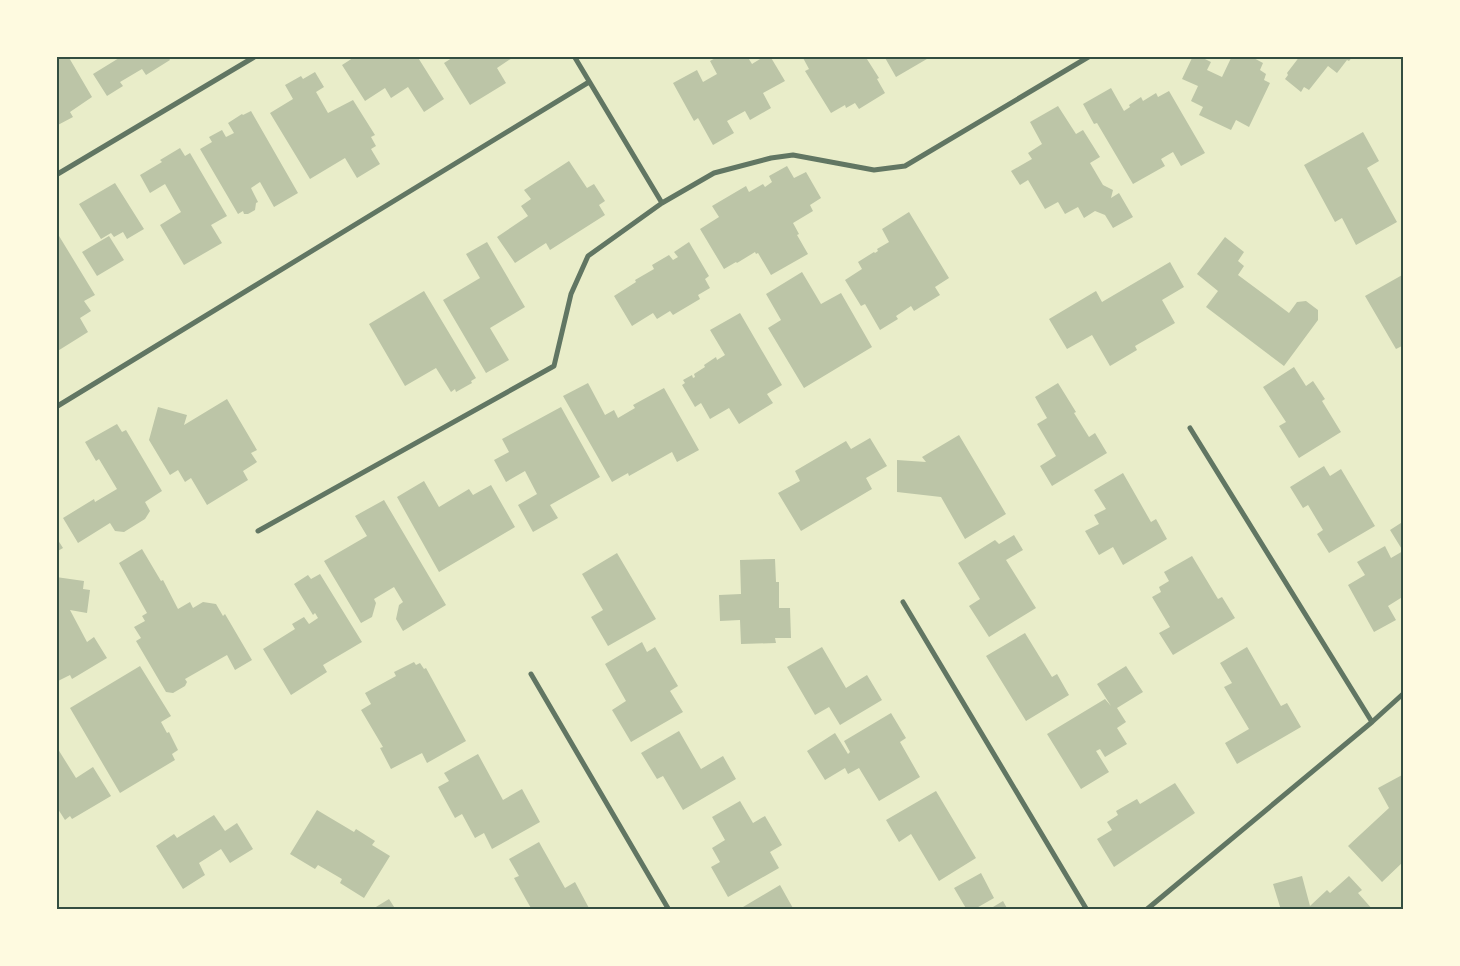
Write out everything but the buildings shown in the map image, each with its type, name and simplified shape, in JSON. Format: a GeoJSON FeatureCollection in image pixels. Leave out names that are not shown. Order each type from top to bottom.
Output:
{"type":"FeatureCollection","features":[{"type":"Feature","properties":{"kind":"street"},"geometry":{"type":"LineString","coordinates":[[56,175],[256,56]]}},
{"type":"Feature","properties":{"kind":"street"},"geometry":{"type":"LineString","coordinates":[[574,56],[662,203]]}},
{"type":"Feature","properties":{"kind":"street"},"geometry":{"type":"LineString","coordinates":[[258,531],[554,366],[570,294],[588,256],[662,203],[714,173],[771,158],[793,156],[874,170],[905,166],[1090,56]]}},
{"type":"Feature","properties":{"kind":"street"},"geometry":{"type":"LineString","coordinates":[[56,407],[589,82]]}},
{"type":"Feature","properties":{"kind":"street"},"geometry":{"type":"LineString","coordinates":[[1190,428],[1372,722]]}},
{"type":"Feature","properties":{"kind":"street"},"geometry":{"type":"LineString","coordinates":[[903,602],[1087,910]]}},
{"type":"Feature","properties":{"kind":"street"},"geometry":{"type":"LineString","coordinates":[[532,674],[669,910]]}},
{"type":"Feature","properties":{"kind":"street"},"geometry":{"type":"LineString","coordinates":[[1146,910],[1372,722],[1404,693]]}}]}
